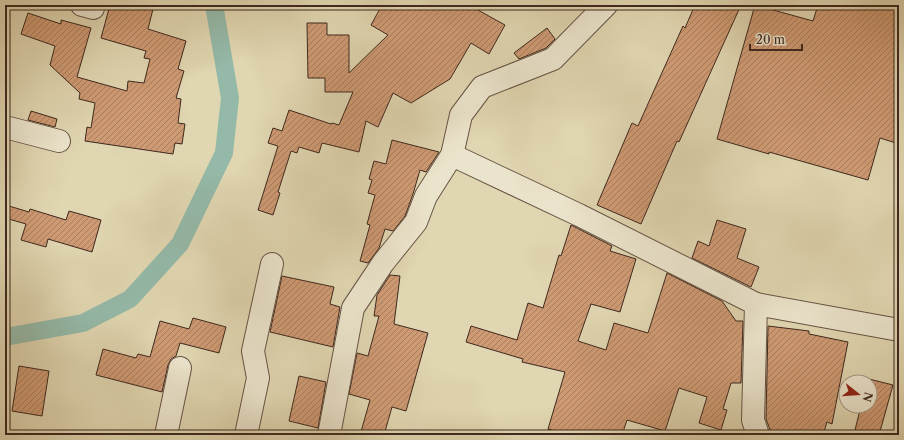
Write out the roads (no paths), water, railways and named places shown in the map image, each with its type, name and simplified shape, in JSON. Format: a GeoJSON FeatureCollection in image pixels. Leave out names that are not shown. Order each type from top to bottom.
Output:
{"type":"FeatureCollection","features":[{"type":"Feature","properties":{"kind":"street"},"geometry":{"type":"LineString","coordinates":[[330,435],[353,308],[383,263],[416,222],[426,196],[452,155],[461,115],[482,87],[553,59],[606,5]]}},
{"type":"Feature","properties":{"kind":"street"},"geometry":{"type":"LineString","coordinates":[[5,127],[59,141]]}},
{"type":"Feature","properties":{"kind":"street"},"geometry":{"type":"LineString","coordinates":[[452,155],[756,304],[899,330]]}},
{"type":"Feature","properties":{"kind":"street"},"geometry":{"type":"LineString","coordinates":[[246,435],[258,378],[252,351],[272,264]]}},
{"type":"Feature","properties":{"kind":"street"},"geometry":{"type":"LineString","coordinates":[[756,304],[753,420],[758,435]]}},
{"type":"Feature","properties":{"kind":"street"},"geometry":{"type":"LineString","coordinates":[[166,435],[180,368]]}},
{"type":"Feature","properties":{"kind":"waterway"},"geometry":{"type":"LineString","coordinates":[[5,337],[83,323],[130,299],[180,244],[224,153],[230,98],[214,5]]}}]}
